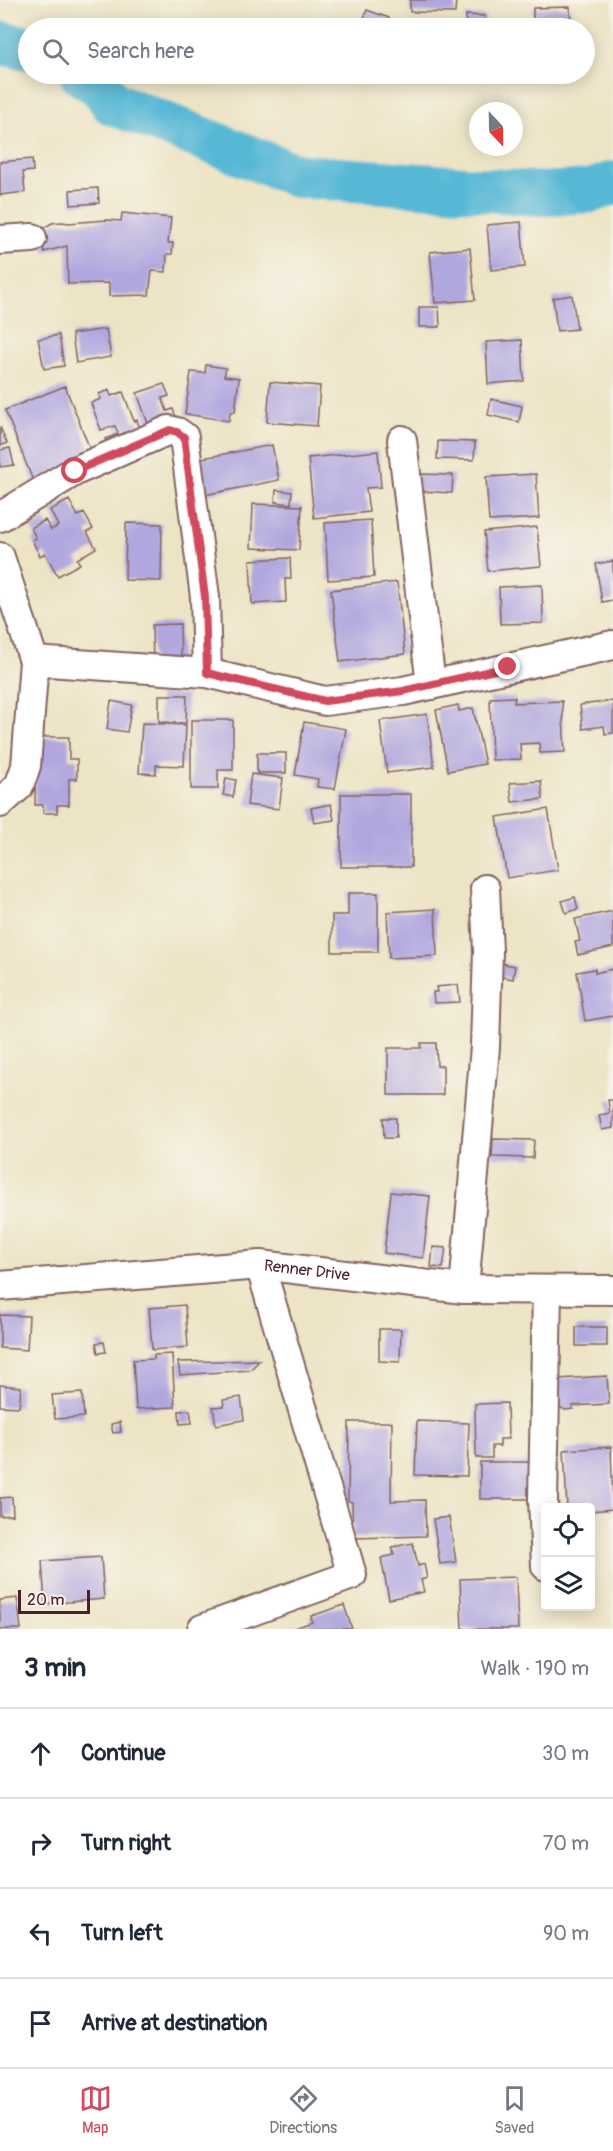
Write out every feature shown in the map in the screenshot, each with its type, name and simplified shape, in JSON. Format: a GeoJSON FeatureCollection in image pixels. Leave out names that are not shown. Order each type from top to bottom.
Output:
{"type":"FeatureCollection","features":[{"type":"Feature","properties":{"kind":"street"},"geometry":{"type":"LineString","coordinates":[[0,240],[32,238]]}},
{"type":"Feature","properties":{"kind":"street"},"geometry":{"type":"LineString","coordinates":[[0,517],[94,461],[170,430],[184,437],[205,597],[207,673]]}},
{"type":"Feature","properties":{"kind":"street"},"geometry":{"type":"LineString","coordinates":[[402,440],[432,685]]}},
{"type":"Feature","properties":{"kind":"street"},"geometry":{"type":"LineString","coordinates":[[0,557],[34,661],[26,766],[19,786],[0,804]]}},
{"type":"Feature","properties":{"kind":"street"},"geometry":{"type":"LineString","coordinates":[[34,661],[207,673],[325,701],[403,691],[613,645]]}},
{"type":"Feature","properties":{"kind":"street"},"geometry":{"type":"LineString","coordinates":[[464,1289],[485,1047],[488,951],[485,889]]}},
{"type":"Feature","properties":{"kind":"street"},"geometry":{"type":"LineString","coordinates":[[202,1629],[352,1575],[260,1266]]}},
{"type":"Feature","properties":{"kind":"street","name":"Renner Drive"},"geometry":{"type":"LineString","coordinates":[[0,1286],[260,1266],[464,1289],[613,1290]]}},
{"type":"Feature","properties":{"kind":"street"},"geometry":{"type":"LineString","coordinates":[[546,1291],[543,1499],[546,1557]]}},
{"type":"Feature","properties":{"kind":"building"},"geometry":{"type":"Polygon","coordinates":[[[410,0],[456,0],[455,13],[410,12],[410,0]]]}},
{"type":"Feature","properties":{"kind":"building"},"geometry":{"type":"Polygon","coordinates":[[[570,7],[571,18],[533,18],[533,8],[570,7]]]}},
{"type":"Feature","properties":{"kind":"building"},"geometry":{"type":"Polygon","coordinates":[[[367,10],[389,18],[364,18],[367,10]]]}},
{"type":"Feature","properties":{"kind":"building"},"geometry":{"type":"Polygon","coordinates":[[[466,15],[485,16],[485,18],[466,18],[466,15]]]}},
{"type":"Feature","properties":{"kind":"building"},"geometry":{"type":"Polygon","coordinates":[[[32,159],[33,171],[23,172],[25,192],[0,195],[0,162],[32,159]]]}},
{"type":"Feature","properties":{"kind":"building"},"geometry":{"type":"Polygon","coordinates":[[[98,188],[99,203],[71,205],[70,190],[98,188]]]}},
{"type":"Feature","properties":{"kind":"building"},"geometry":{"type":"Polygon","coordinates":[[[122,213],[171,218],[168,243],[173,243],[172,254],[167,254],[166,272],[152,271],[149,295],[109,296],[109,283],[68,284],[67,246],[44,252],[40,230],[52,223],[121,221],[122,213]]]}},
{"type":"Feature","properties":{"kind":"building"},"geometry":{"type":"Polygon","coordinates":[[[521,222],[525,267],[491,270],[487,225],[521,222]]]}},
{"type":"Feature","properties":{"kind":"building"},"geometry":{"type":"Polygon","coordinates":[[[470,248],[475,300],[435,303],[430,252],[470,248]]]}},
{"type":"Feature","properties":{"kind":"building"},"geometry":{"type":"Polygon","coordinates":[[[572,295],[577,329],[557,331],[553,298],[572,295]]]}},
{"type":"Feature","properties":{"kind":"building"},"geometry":{"type":"Polygon","coordinates":[[[419,307],[439,307],[440,327],[419,327],[419,307]]]}},
{"type":"Feature","properties":{"kind":"building"},"geometry":{"type":"Polygon","coordinates":[[[106,329],[111,357],[76,363],[72,334],[106,329]]]}},
{"type":"Feature","properties":{"kind":"building"},"geometry":{"type":"Polygon","coordinates":[[[59,335],[64,366],[44,369],[38,339],[59,335]]]}},
{"type":"Feature","properties":{"kind":"building"},"geometry":{"type":"Polygon","coordinates":[[[522,340],[524,381],[488,384],[486,342],[522,340]]]}},
{"type":"Feature","properties":{"kind":"building"},"geometry":{"type":"Polygon","coordinates":[[[206,365],[226,368],[224,376],[239,378],[235,412],[230,412],[229,421],[185,414],[191,372],[205,373],[206,365]]]}},
{"type":"Feature","properties":{"kind":"building"},"geometry":{"type":"Polygon","coordinates":[[[270,382],[320,386],[317,426],[267,422],[270,382]]]}},
{"type":"Feature","properties":{"kind":"building"},"geometry":{"type":"Polygon","coordinates":[[[164,384],[169,396],[162,398],[167,411],[173,409],[181,431],[154,440],[137,393],[164,384]]]}},
{"type":"Feature","properties":{"kind":"building"},"geometry":{"type":"Polygon","coordinates":[[[65,386],[99,472],[39,496],[5,410],[65,386]]]}},
{"type":"Feature","properties":{"kind":"building"},"geometry":{"type":"Polygon","coordinates":[[[109,390],[111,396],[123,392],[143,438],[111,459],[105,439],[118,434],[115,426],[101,430],[91,403],[101,399],[99,394],[109,390]]]}},
{"type":"Feature","properties":{"kind":"building"},"geometry":{"type":"Polygon","coordinates":[[[491,399],[522,406],[519,422],[488,415],[491,399]]]}},
{"type":"Feature","properties":{"kind":"building"},"geometry":{"type":"Polygon","coordinates":[[[0,427],[7,443],[0,446],[0,427]]]}},
{"type":"Feature","properties":{"kind":"building"},"geometry":{"type":"Polygon","coordinates":[[[438,441],[475,442],[474,460],[437,459],[438,441]]]}},
{"type":"Feature","properties":{"kind":"building"},"geometry":{"type":"Polygon","coordinates":[[[272,445],[279,480],[204,495],[197,459],[272,445]]]}},
{"type":"Feature","properties":{"kind":"building"},"geometry":{"type":"Polygon","coordinates":[[[10,448],[14,465],[0,467],[0,450],[10,448]]]}},
{"type":"Feature","properties":{"kind":"building"},"geometry":{"type":"Polygon","coordinates":[[[378,451],[381,487],[366,488],[369,512],[314,518],[308,458],[378,451]]]}},
{"type":"Feature","properties":{"kind":"building"},"geometry":{"type":"Polygon","coordinates":[[[417,474],[453,475],[452,493],[416,491],[417,474]]]}},
{"type":"Feature","properties":{"kind":"building"},"geometry":{"type":"Polygon","coordinates":[[[536,474],[539,518],[489,521],[486,477],[536,474]]]}},
{"type":"Feature","properties":{"kind":"building"},"geometry":{"type":"Polygon","coordinates":[[[276,490],[292,492],[291,504],[275,502],[276,490]]]}},
{"type":"Feature","properties":{"kind":"building"},"geometry":{"type":"Polygon","coordinates":[[[69,500],[78,516],[84,513],[93,529],[87,532],[96,548],[77,559],[80,564],[58,576],[45,553],[40,556],[32,540],[36,538],[31,528],[45,520],[51,530],[58,526],[50,510],[69,500]]]}},
{"type":"Feature","properties":{"kind":"building"},"geometry":{"type":"Polygon","coordinates":[[[253,504],[302,506],[299,550],[251,548],[253,504]]]}},
{"type":"Feature","properties":{"kind":"building"},"geometry":{"type":"Polygon","coordinates":[[[371,520],[374,577],[328,580],[325,523],[371,520]]]}},
{"type":"Feature","properties":{"kind":"building"},"geometry":{"type":"Polygon","coordinates":[[[126,523],[162,524],[161,581],[125,580],[126,523]]]}},
{"type":"Feature","properties":{"kind":"building"},"geometry":{"type":"Polygon","coordinates":[[[537,527],[541,566],[488,571],[484,532],[537,527]]]}},
{"type":"Feature","properties":{"kind":"building"},"geometry":{"type":"Polygon","coordinates":[[[290,558],[291,579],[285,579],[286,602],[252,604],[250,560],[290,558]]]}},
{"type":"Feature","properties":{"kind":"building"},"geometry":{"type":"Polygon","coordinates":[[[613,561],[613,600],[602,602],[596,564],[613,561]]]}},
{"type":"Feature","properties":{"kind":"building"},"geometry":{"type":"Polygon","coordinates":[[[397,582],[405,654],[340,662],[331,590],[397,582]]]}},
{"type":"Feature","properties":{"kind":"building"},"geometry":{"type":"Polygon","coordinates":[[[542,585],[543,623],[500,624],[499,587],[542,585]]]}},
{"type":"Feature","properties":{"kind":"building"},"geometry":{"type":"Polygon","coordinates":[[[180,624],[181,663],[153,664],[152,625],[180,624]]]}},
{"type":"Feature","properties":{"kind":"building"},"geometry":{"type":"Polygon","coordinates":[[[159,695],[187,695],[186,723],[159,722],[159,695]]]}},
{"type":"Feature","properties":{"kind":"building"},"geometry":{"type":"Polygon","coordinates":[[[515,697],[514,703],[562,701],[565,752],[540,753],[539,743],[520,744],[521,759],[492,760],[490,698],[515,697]]]}},
{"type":"Feature","properties":{"kind":"building"},"geometry":{"type":"Polygon","coordinates":[[[111,701],[132,705],[127,732],[107,729],[111,701]]]}},
{"type":"Feature","properties":{"kind":"building"},"geometry":{"type":"Polygon","coordinates":[[[613,701],[613,733],[605,734],[604,726],[583,729],[580,705],[613,701]]]}},
{"type":"Feature","properties":{"kind":"building"},"geometry":{"type":"Polygon","coordinates":[[[458,705],[459,711],[473,708],[485,764],[448,771],[436,710],[458,705]]]}},
{"type":"Feature","properties":{"kind":"building"},"geometry":{"type":"Polygon","coordinates":[[[427,714],[434,767],[387,773],[380,721],[427,714]]]}},
{"type":"Feature","properties":{"kind":"building"},"geometry":{"type":"Polygon","coordinates":[[[191,720],[233,720],[233,770],[218,770],[218,789],[191,789],[191,720]]]}},
{"type":"Feature","properties":{"kind":"building"},"geometry":{"type":"Polygon","coordinates":[[[304,722],[346,729],[335,789],[317,787],[318,779],[295,775],[304,722]]]}},
{"type":"Feature","properties":{"kind":"building"},"geometry":{"type":"Polygon","coordinates":[[[142,723],[186,725],[184,766],[156,765],[156,774],[139,773],[142,723]]]}},
{"type":"Feature","properties":{"kind":"building"},"geometry":{"type":"Polygon","coordinates":[[[36,737],[69,737],[69,759],[77,759],[77,779],[69,779],[69,805],[57,805],[57,813],[43,813],[43,805],[35,805],[36,737]]]}},
{"type":"Feature","properties":{"kind":"building"},"geometry":{"type":"Polygon","coordinates":[[[257,753],[286,753],[286,773],[257,773],[257,753]]]}},
{"type":"Feature","properties":{"kind":"building"},"geometry":{"type":"Polygon","coordinates":[[[251,774],[283,778],[279,809],[247,805],[251,774]]]}},
{"type":"Feature","properties":{"kind":"building"},"geometry":{"type":"Polygon","coordinates":[[[226,778],[236,780],[233,797],[223,795],[226,778]]]}},
{"type":"Feature","properties":{"kind":"building"},"geometry":{"type":"Polygon","coordinates":[[[541,781],[543,799],[512,802],[510,783],[541,781]]]}},
{"type":"Feature","properties":{"kind":"building"},"geometry":{"type":"Polygon","coordinates":[[[341,794],[411,794],[411,867],[341,867],[341,794]]]}},
{"type":"Feature","properties":{"kind":"building"},"geometry":{"type":"Polygon","coordinates":[[[331,804],[334,820],[314,823],[311,808],[331,804]]]}},
{"type":"Feature","properties":{"kind":"building"},"geometry":{"type":"Polygon","coordinates":[[[548,809],[558,870],[507,878],[497,817],[548,809]]]}},
{"type":"Feature","properties":{"kind":"building"},"geometry":{"type":"Polygon","coordinates":[[[348,893],[378,893],[378,952],[332,952],[332,915],[348,915],[348,893]]]}},
{"type":"Feature","properties":{"kind":"building"},"geometry":{"type":"Polygon","coordinates":[[[575,897],[578,909],[566,913],[562,901],[575,897]]]}},
{"type":"Feature","properties":{"kind":"building"},"geometry":{"type":"Polygon","coordinates":[[[435,909],[437,956],[389,958],[387,912],[435,909]]]}},
{"type":"Feature","properties":{"kind":"building"},"geometry":{"type":"Polygon","coordinates":[[[613,911],[613,947],[578,955],[575,942],[580,941],[575,919],[613,911]]]}},
{"type":"Feature","properties":{"kind":"building"},"geometry":{"type":"Polygon","coordinates":[[[500,963],[515,966],[513,979],[498,976],[500,963]]]}},
{"type":"Feature","properties":{"kind":"building"},"geometry":{"type":"Polygon","coordinates":[[[595,969],[595,973],[613,969],[613,1016],[585,1021],[577,972],[595,969]]]}},
{"type":"Feature","properties":{"kind":"building"},"geometry":{"type":"Polygon","coordinates":[[[458,985],[460,1002],[434,1003],[433,992],[437,992],[436,987],[458,985]]]}},
{"type":"Feature","properties":{"kind":"building"},"geometry":{"type":"Polygon","coordinates":[[[421,1043],[436,1043],[437,1066],[443,1066],[443,1095],[388,1095],[388,1048],[421,1048],[421,1043]]]}},
{"type":"Feature","properties":{"kind":"building"},"geometry":{"type":"Polygon","coordinates":[[[608,1100],[613,1100],[613,1128],[602,1130],[599,1115],[610,1113],[608,1100]]]}},
{"type":"Feature","properties":{"kind":"building"},"geometry":{"type":"Polygon","coordinates":[[[383,1118],[396,1118],[396,1138],[384,1138],[383,1118]]]}},
{"type":"Feature","properties":{"kind":"building"},"geometry":{"type":"Polygon","coordinates":[[[493,1139],[534,1140],[533,1158],[492,1157],[493,1139]]]}},
{"type":"Feature","properties":{"kind":"building"},"geometry":{"type":"Polygon","coordinates":[[[391,1192],[430,1196],[423,1258],[384,1253],[391,1192]]]}},
{"type":"Feature","properties":{"kind":"building"},"geometry":{"type":"Polygon","coordinates":[[[433,1247],[446,1248],[443,1268],[431,1267],[433,1247]]]}},
{"type":"Feature","properties":{"kind":"building"},"geometry":{"type":"Polygon","coordinates":[[[185,1305],[188,1347],[152,1350],[149,1308],[185,1305]]]}},
{"type":"Feature","properties":{"kind":"building"},"geometry":{"type":"Polygon","coordinates":[[[0,1315],[29,1316],[27,1350],[0,1348],[0,1315]]]}},
{"type":"Feature","properties":{"kind":"building"},"geometry":{"type":"Polygon","coordinates":[[[576,1327],[607,1327],[607,1346],[576,1346],[576,1327]]]}},
{"type":"Feature","properties":{"kind":"building"},"geometry":{"type":"Polygon","coordinates":[[[379,1329],[401,1329],[400,1362],[379,1361],[379,1329]]]}},
{"type":"Feature","properties":{"kind":"building"},"geometry":{"type":"Polygon","coordinates":[[[104,1342],[106,1352],[98,1353],[96,1343],[104,1342]]]}},
{"type":"Feature","properties":{"kind":"building"},"geometry":{"type":"Polygon","coordinates":[[[172,1354],[175,1407],[136,1409],[133,1360],[154,1359],[154,1355],[172,1354]]]}},
{"type":"Feature","properties":{"kind":"building"},"geometry":{"type":"Polygon","coordinates":[[[260,1360],[250,1370],[180,1375],[178,1362],[260,1360]]]}},
{"type":"Feature","properties":{"kind":"building"},"geometry":{"type":"Polygon","coordinates":[[[607,1376],[609,1404],[572,1406],[573,1409],[565,1410],[559,1406],[558,1379],[607,1376]]]}},
{"type":"Feature","properties":{"kind":"building"},"geometry":{"type":"Polygon","coordinates":[[[0,1385],[21,1387],[19,1407],[0,1406],[0,1385]]]}},
{"type":"Feature","properties":{"kind":"building"},"geometry":{"type":"Polygon","coordinates":[[[82,1393],[84,1417],[55,1419],[52,1395],[82,1393]]]}},
{"type":"Feature","properties":{"kind":"building"},"geometry":{"type":"Polygon","coordinates":[[[241,1397],[244,1420],[216,1425],[213,1407],[224,1406],[223,1400],[241,1397]]]}},
{"type":"Feature","properties":{"kind":"building"},"geometry":{"type":"Polygon","coordinates":[[[507,1403],[508,1439],[500,1439],[500,1446],[492,1446],[492,1458],[476,1458],[475,1404],[507,1403]]]}},
{"type":"Feature","properties":{"kind":"building"},"geometry":{"type":"Polygon","coordinates":[[[190,1410],[192,1423],[180,1424],[179,1411],[190,1410]]]}},
{"type":"Feature","properties":{"kind":"building"},"geometry":{"type":"Polygon","coordinates":[[[417,1421],[469,1423],[467,1476],[415,1475],[417,1421]]]}},
{"type":"Feature","properties":{"kind":"building"},"geometry":{"type":"Polygon","coordinates":[[[120,1422],[121,1432],[113,1433],[111,1424],[120,1422]]]}},
{"type":"Feature","properties":{"kind":"building"},"geometry":{"type":"Polygon","coordinates":[[[349,1422],[392,1422],[391,1501],[425,1500],[426,1536],[353,1538],[352,1502],[348,1501],[349,1422]]]}},
{"type":"Feature","properties":{"kind":"building"},"geometry":{"type":"Polygon","coordinates":[[[611,1447],[613,1509],[595,1511],[595,1503],[567,1503],[564,1450],[611,1447]]]}},
{"type":"Feature","properties":{"kind":"building"},"geometry":{"type":"Polygon","coordinates":[[[480,1462],[530,1462],[530,1499],[480,1499],[480,1462]]]}},
{"type":"Feature","properties":{"kind":"building"},"geometry":{"type":"Polygon","coordinates":[[[12,1497],[13,1515],[0,1516],[0,1498],[12,1497]]]}},
{"type":"Feature","properties":{"kind":"building"},"geometry":{"type":"Polygon","coordinates":[[[449,1517],[456,1562],[440,1564],[433,1519],[449,1517]]]}},
{"type":"Feature","properties":{"kind":"building"},"geometry":{"type":"Polygon","coordinates":[[[413,1543],[418,1566],[424,1564],[427,1578],[421,1580],[424,1592],[389,1599],[381,1558],[394,1555],[392,1547],[413,1543]]]}},
{"type":"Feature","properties":{"kind":"building"},"geometry":{"type":"Polygon","coordinates":[[[101,1557],[104,1599],[45,1604],[42,1561],[101,1557]]]}},
{"type":"Feature","properties":{"kind":"building"},"geometry":{"type":"Polygon","coordinates":[[[516,1577],[518,1629],[462,1629],[460,1579],[516,1577]]]}},
{"type":"Feature","properties":{"kind":"building"},"geometry":{"type":"Polygon","coordinates":[[[17,1598],[21,1629],[0,1629],[0,1600],[17,1598]]]}},
{"type":"Feature","properties":{"kind":"building"},"geometry":{"type":"Polygon","coordinates":[[[344,1605],[352,1629],[292,1629],[312,1622],[311,1616],[344,1605]]]}},
{"type":"Feature","properties":{"kind":"waterway"},"geometry":{"type":"LineString","coordinates":[[0,43],[18,46]]}},
{"type":"Feature","properties":{"kind":"waterway"},"geometry":{"type":"LineString","coordinates":[[96,84],[112,103],[298,176],[544,194],[591,191],[613,183]]}},
{"type":"Feature","properties":{"kind":"route"},"geometry":{"type":"LineString","coordinates":[[75,471],[170,430],[184,437],[205,597],[207,673],[325,701],[403,691],[508,667]]}}]}
